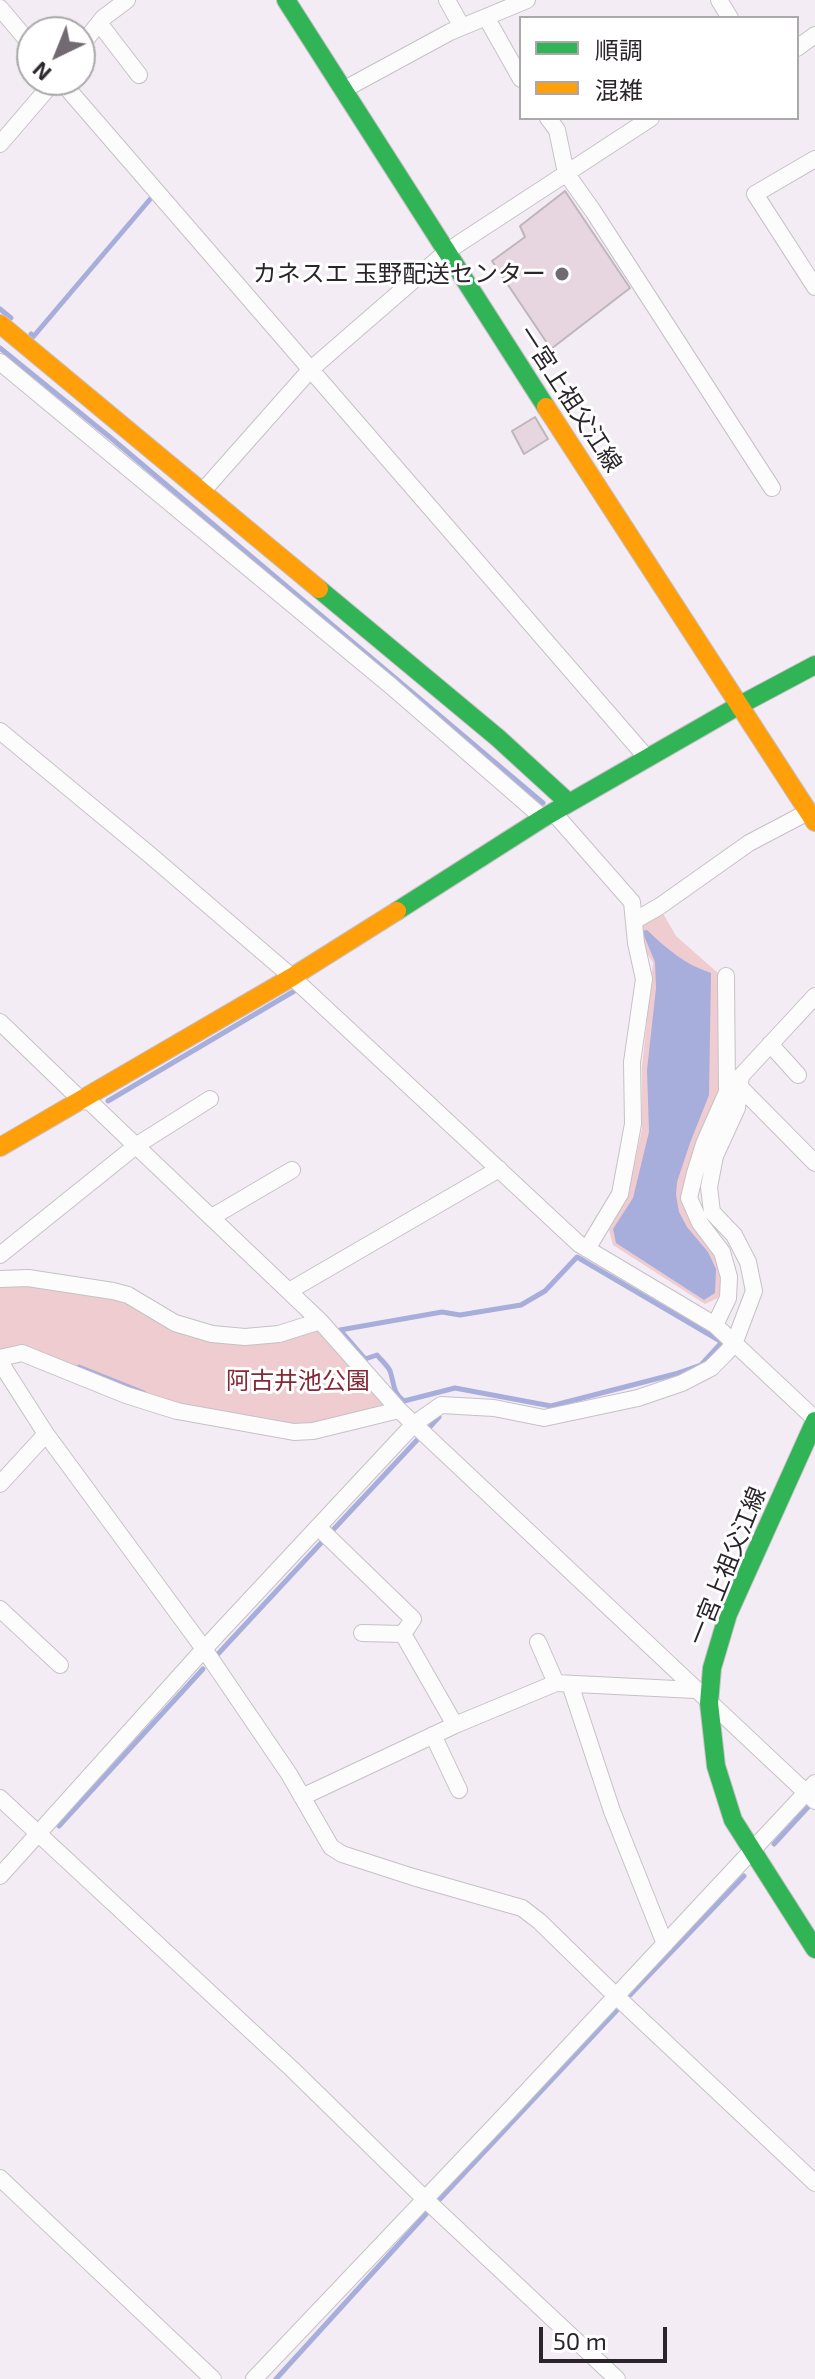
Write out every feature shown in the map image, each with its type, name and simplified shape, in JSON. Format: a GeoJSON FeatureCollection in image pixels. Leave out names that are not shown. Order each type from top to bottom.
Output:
{"type":"FeatureCollection","features":[{"type":"Feature","properties":{"kind":"street"},"geometry":{"type":"LineString","coordinates":[[96,27],[127,0]]}},
{"type":"Feature","properties":{"kind":"street","name":"一宮上祖父江線"},"geometry":{"type":"LineString","coordinates":[[286,0],[812,817]]}},
{"type":"Feature","properties":{"kind":"street"},"geometry":{"type":"LineString","coordinates":[[447,0],[462,27]]}},
{"type":"Feature","properties":{"kind":"street"},"geometry":{"type":"LineString","coordinates":[[343,90],[462,27],[527,0]]}},
{"type":"Feature","properties":{"kind":"street"},"geometry":{"type":"LineString","coordinates":[[0,8],[16,27]]}},
{"type":"Feature","properties":{"kind":"street"},"geometry":{"type":"LineString","coordinates":[[486,17],[519,75]]}},
{"type":"Feature","properties":{"kind":"street"},"geometry":{"type":"LineString","coordinates":[[99,23],[139,75]]}},
{"type":"Feature","properties":{"kind":"street"},"geometry":{"type":"LineString","coordinates":[[0,144],[44,96]]}},
{"type":"Feature","properties":{"kind":"street"},"geometry":{"type":"LineString","coordinates":[[72,96],[647,758]]}},
{"type":"Feature","properties":{"kind":"street"},"geometry":{"type":"LineString","coordinates":[[550,120],[557,130],[566,173],[772,488]]}},
{"type":"Feature","properties":{"kind":"street"},"geometry":{"type":"LineString","coordinates":[[202,492],[310,370],[446,252],[648,120]]}},
{"type":"Feature","properties":{"kind":"street"},"geometry":{"type":"LineString","coordinates":[[815,159],[755,194],[815,287]]}},
{"type":"Feature","properties":{"kind":"street"},"geometry":{"type":"LineString","coordinates":[[0,324],[486,728],[632,902],[644,979],[632,1062],[633,1124],[620,1194],[587,1249]]}},
{"type":"Feature","properties":{"kind":"street"},"geometry":{"type":"LineString","coordinates":[[0,362],[391,686],[555,811]]}},
{"type":"Feature","properties":{"kind":"street"},"geometry":{"type":"LineString","coordinates":[[0,1147],[292,977],[555,811],[738,706],[813,670]]}},
{"type":"Feature","properties":{"kind":"street"},"geometry":{"type":"LineString","coordinates":[[0,731],[292,977],[579,1244],[715,1325],[815,1420]]}},
{"type":"Feature","properties":{"kind":"street"},"geometry":{"type":"LineString","coordinates":[[634,921],[749,843],[812,817]]}},
{"type":"Feature","properties":{"kind":"street"},"geometry":{"type":"LineString","coordinates":[[0,1876],[204,1649],[414,1424],[441,1405],[494,1408],[544,1418],[638,1398],[682,1383],[711,1368],[734,1344],[754,1291],[748,1262],[734,1235],[712,1212],[709,1187],[715,1156],[737,1108],[726,976]]}},
{"type":"Feature","properties":{"kind":"street"},"geometry":{"type":"LineString","coordinates":[[715,1325],[728,1298],[729,1277],[722,1252],[700,1223],[689,1198],[704,1144],[734,1081],[815,996]]}},
{"type":"Feature","properties":{"kind":"street"},"geometry":{"type":"LineString","coordinates":[[0,1022],[82,1101],[90,1102],[137,1145],[320,1321],[399,1410],[702,1696],[812,1792],[752,1849],[254,2379]]}},
{"type":"Feature","properties":{"kind":"street"},"geometry":{"type":"LineString","coordinates":[[770,1044],[798,1075]]}},
{"type":"Feature","properties":{"kind":"street"},"geometry":{"type":"LineString","coordinates":[[734,1081],[815,1163]]}},
{"type":"Feature","properties":{"kind":"street"},"geometry":{"type":"LineString","coordinates":[[0,1255],[137,1145],[210,1099]]}},
{"type":"Feature","properties":{"kind":"street"},"geometry":{"type":"LineString","coordinates":[[289,1291],[499,1169]]}},
{"type":"Feature","properties":{"kind":"street"},"geometry":{"type":"LineString","coordinates":[[212,1217],[292,1170]]}},
{"type":"Feature","properties":{"kind":"street"},"geometry":{"type":"LineString","coordinates":[[0,1279],[28,1278],[113,1291],[128,1295],[175,1323],[212,1334],[245,1337],[279,1334],[320,1321]]}},
{"type":"Feature","properties":{"kind":"street"},"geometry":{"type":"LineString","coordinates":[[399,1410],[313,1431],[294,1432],[177,1411],[126,1395],[22,1353],[0,1360],[46,1434],[204,1649],[289,1774],[331,1847],[342,1854],[413,1877],[522,1908],[815,2183]]}},
{"type":"Feature","properties":{"kind":"street","name":"一宮上祖父江線"},"geometry":{"type":"LineString","coordinates":[[815,1420],[728,1614],[702,1696],[716,1766],[733,1820],[815,1949]]}},
{"type":"Feature","properties":{"kind":"street"},"geometry":{"type":"LineString","coordinates":[[0,1484],[46,1434]]}},
{"type":"Feature","properties":{"kind":"street"},"geometry":{"type":"LineString","coordinates":[[319,1528],[413,1619],[403,1634]]}},
{"type":"Feature","properties":{"kind":"street"},"geometry":{"type":"LineString","coordinates":[[0,1609],[60,1665]]}},
{"type":"Feature","properties":{"kind":"street"},"geometry":{"type":"LineString","coordinates":[[362,1633],[403,1634]]}},
{"type":"Feature","properties":{"kind":"street"},"geometry":{"type":"LineString","coordinates":[[403,1634],[455,1725]]}},
{"type":"Feature","properties":{"kind":"street"},"geometry":{"type":"LineString","coordinates":[[538,1642],[563,1683],[665,1944]]}},
{"type":"Feature","properties":{"kind":"street"},"geometry":{"type":"LineString","coordinates":[[302,1797],[455,1725],[563,1683],[702,1696]]}},
{"type":"Feature","properties":{"kind":"street"},"geometry":{"type":"LineString","coordinates":[[433,1735],[459,1790]]}},
{"type":"Feature","properties":{"kind":"street"},"geometry":{"type":"LineString","coordinates":[[0,1798],[292,2069],[617,2379]]}},
{"type":"Feature","properties":{"kind":"street"},"geometry":{"type":"LineString","coordinates":[[0,2178],[213,2379]]}},
{"type":"Feature","properties":{"kind":"green space"},"geometry":{"type":"Polygon","coordinates":[[[661,910],[676,936],[719,974],[722,1091],[688,1172],[725,1278],[722,1296],[705,1304],[613,1245],[609,1230],[627,1199],[642,1129],[642,1067],[653,963],[640,941],[639,929],[661,910]]]}},
{"type":"Feature","properties":{"kind":"green space","name":"阿古井池公園"},"geometry":{"type":"Polygon","coordinates":[[[28,1278],[145,1307],[245,1337],[320,1321],[399,1410],[313,1431],[177,1411],[22,1353],[0,1358],[0,1279],[28,1278]]]}},
{"type":"Feature","properties":{"kind":"water"},"geometry":{"type":"Polygon","coordinates":[[[647,930],[676,955],[711,973],[709,1095],[677,1182],[676,1195],[679,1212],[687,1227],[708,1252],[716,1269],[715,1293],[704,1300],[616,1243],[613,1229],[633,1198],[649,1132],[647,1070],[656,988],[655,962],[642,931],[647,930]]]}},
{"type":"Feature","properties":{"kind":"building","name":"カネスエ 玉野配送センター"},"geometry":{"type":"Polygon","coordinates":[[[565,191],[630,288],[551,349],[492,261],[525,237],[520,226],[565,191]]]}},
{"type":"Feature","properties":{"kind":"building"},"geometry":{"type":"Polygon","coordinates":[[[535,417],[548,439],[524,454],[512,431],[535,417]]]}},
{"type":"Feature","properties":{"kind":"waterway"},"geometry":{"type":"LineString","coordinates":[[31,334],[33,337],[152,197]]}},
{"type":"Feature","properties":{"kind":"waterway"},"geometry":{"type":"LineString","coordinates":[[0,309],[11,318]]}},
{"type":"Feature","properties":{"kind":"waterway"},"geometry":{"type":"LineString","coordinates":[[0,348],[543,803]]}},
{"type":"Feature","properties":{"kind":"waterway"},"geometry":{"type":"LineString","coordinates":[[108,1101],[296,990]]}},
{"type":"Feature","properties":{"kind":"waterway"},"geometry":{"type":"LineString","coordinates":[[577,1257],[722,1342],[701,1365],[551,1406],[455,1388],[404,1401],[396,1391],[390,1371],[377,1355],[365,1359],[340,1330],[442,1312],[460,1315],[521,1305],[545,1291],[577,1257]]}},
{"type":"Feature","properties":{"kind":"waterway"},"geometry":{"type":"LineString","coordinates":[[79,1367],[144,1393]]}},
{"type":"Feature","properties":{"kind":"waterway"},"geometry":{"type":"LineString","coordinates":[[428,1429],[439,1417]]}},
{"type":"Feature","properties":{"kind":"waterway"},"geometry":{"type":"LineString","coordinates":[[332,1531],[418,1439]]}},
{"type":"Feature","properties":{"kind":"waterway"},"geometry":{"type":"LineString","coordinates":[[217,1655],[322,1542]]}},
{"type":"Feature","properties":{"kind":"waterway"},"geometry":{"type":"LineString","coordinates":[[59,1826],[203,1669]]}},
{"type":"Feature","properties":{"kind":"waterway"},"geometry":{"type":"LineString","coordinates":[[774,1844],[809,1806]]}},
{"type":"Feature","properties":{"kind":"waterway"},"geometry":{"type":"LineString","coordinates":[[630,1995],[744,1876]]}},
{"type":"Feature","properties":{"kind":"waterway"},"geometry":{"type":"LineString","coordinates":[[440,2199],[619,2008]]}},
{"type":"Feature","properties":{"kind":"waterway"},"geometry":{"type":"LineString","coordinates":[[276,2379],[428,2212]]}},
{"type":"Feature","properties":{"kind":"traffic: fast"},"geometry":{"type":"LineString","coordinates":[[286,0],[546,407]]}},
{"type":"Feature","properties":{"kind":"traffic: fast"},"geometry":{"type":"LineString","coordinates":[[319,589],[498,738],[569,803]]}},
{"type":"Feature","properties":{"kind":"traffic: fast"},"geometry":{"type":"LineString","coordinates":[[397,911],[543,818],[815,665]]}},
{"type":"Feature","properties":{"kind":"traffic: fast"},"geometry":{"type":"LineString","coordinates":[[815,1421],[728,1614],[712,1668],[709,1703],[716,1766],[733,1820],[815,1949]]}},
{"type":"Feature","properties":{"kind":"traffic: slow"},"geometry":{"type":"LineString","coordinates":[[0,324],[319,589]]}},
{"type":"Feature","properties":{"kind":"traffic: slow"},"geometry":{"type":"LineString","coordinates":[[546,407],[815,822]]}},
{"type":"Feature","properties":{"kind":"traffic: slow"},"geometry":{"type":"LineString","coordinates":[[0,1147],[292,977],[397,911]]}},
{"type":"Feature","properties":{"kind":"place","name":"カネスエ 玉野配送センター"},"geometry":{"type":"Point","coordinates":[562,274]}}]}
